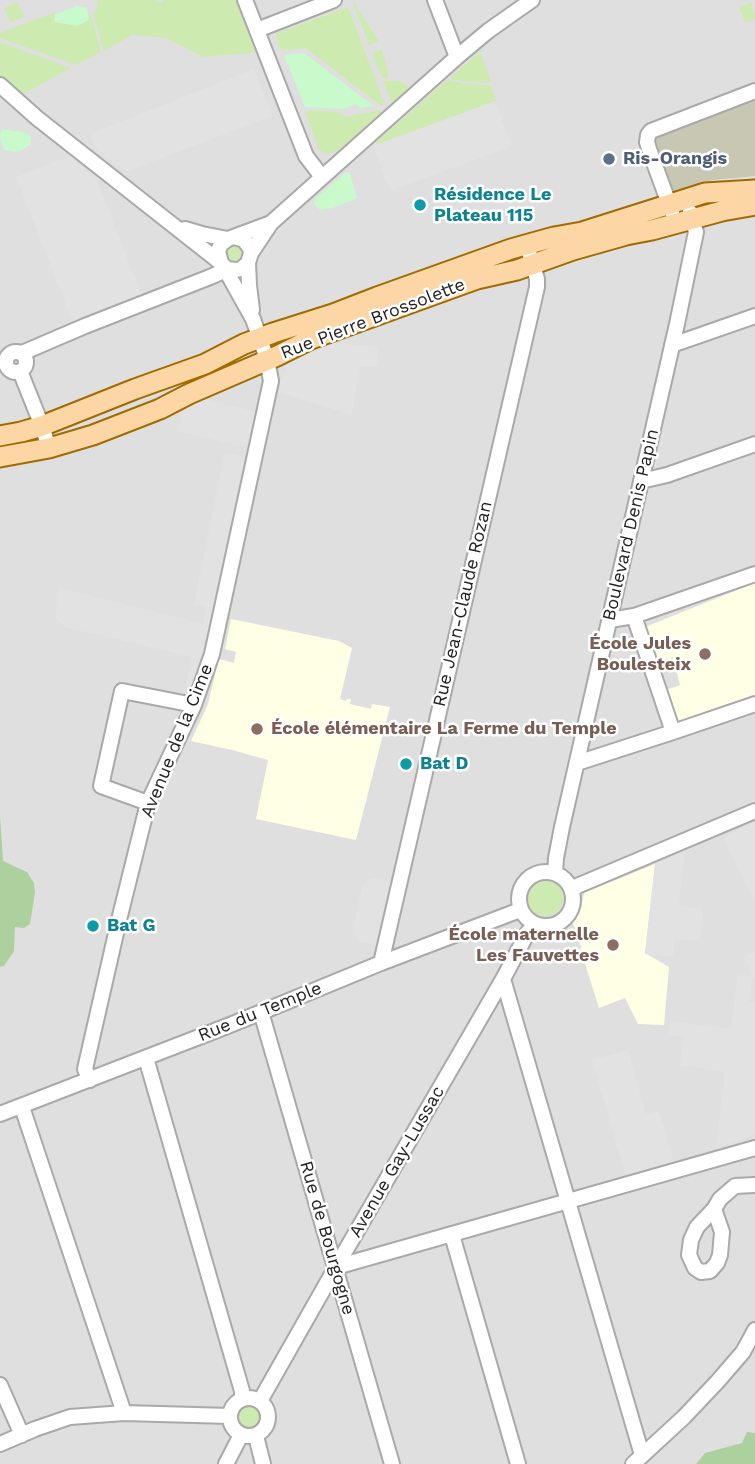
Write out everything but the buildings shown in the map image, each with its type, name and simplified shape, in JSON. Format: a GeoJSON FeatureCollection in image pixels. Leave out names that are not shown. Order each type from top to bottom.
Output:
{"type":"FeatureCollection","features":[{"type":"Feature","properties":{"kind":"main road","name":"Rue Pierre Brossolette"},"geometry":{"type":"LineString","coordinates":[[0,457],[50,448],[93,435],[160,409],[311,339],[477,279],[533,265],[587,246],[681,211],[705,194],[755,190]]}},
{"type":"Feature","properties":{"kind":"main road","name":"Rue Pierre Brossolette"},"geometry":{"type":"LineString","coordinates":[[0,436],[42,426],[205,365],[259,338],[527,245],[681,211],[722,211],[755,205]]}},
{"type":"Feature","properties":{"kind":"street"},"geometry":{"type":"LineString","coordinates":[[246,0],[306,156],[322,177]]}},
{"type":"Feature","properties":{"kind":"street"},"geometry":{"type":"LineString","coordinates":[[257,30],[334,0]]}},
{"type":"Feature","properties":{"kind":"street"},"geometry":{"type":"LineString","coordinates":[[435,0],[457,57]]}},
{"type":"Feature","properties":{"kind":"street"},"geometry":{"type":"LineString","coordinates":[[0,85],[37,118],[224,266],[232,270],[241,269],[271,223],[457,57],[532,0]]}},
{"type":"Feature","properties":{"kind":"street"},"geometry":{"type":"LineString","coordinates":[[681,211],[647,142],[648,135],[651,131],[755,91]]}},
{"type":"Feature","properties":{"kind":"street","name":"Boulevard Denis Papin"},"geometry":{"type":"LineString","coordinates":[[555,873],[556,858],[696,232],[681,211]]}},
{"type":"Feature","properties":{"kind":"street"},"geometry":{"type":"LineString","coordinates":[[253,319],[218,255],[219,247],[231,238],[271,223]]}},
{"type":"Feature","properties":{"kind":"street"},"geometry":{"type":"LineString","coordinates":[[174,225],[202,234],[244,240],[250,248],[248,285],[253,319]]}},
{"type":"Feature","properties":{"kind":"street","name":"Rue Jean-Claude Rozan"},"geometry":{"type":"LineString","coordinates":[[381,963],[537,287],[527,245]]}},
{"type":"Feature","properties":{"kind":"street"},"geometry":{"type":"LineString","coordinates":[[22,353],[27,361],[25,367],[13,372],[3,359],[12,352],[22,353],[210,277],[219,273],[224,266]]}},
{"type":"Feature","properties":{"kind":"street"},"geometry":{"type":"LineString","coordinates":[[672,345],[755,316]]}},
{"type":"Feature","properties":{"kind":"street","name":"Avenue de la Cime"},"geometry":{"type":"LineString","coordinates":[[90,1080],[85,1069],[148,803],[194,705],[212,654],[271,387],[267,359],[253,319]]}},
{"type":"Feature","properties":{"kind":"street"},"geometry":{"type":"LineString","coordinates":[[20,371],[50,448]]}},
{"type":"Feature","properties":{"kind":"street"},"geometry":{"type":"LineString","coordinates":[[641,481],[667,475],[755,444]]}},
{"type":"Feature","properties":{"kind":"street"},"geometry":{"type":"LineString","coordinates":[[610,620],[634,616],[755,574]]}},
{"type":"Feature","properties":{"kind":"street"},"geometry":{"type":"LineString","coordinates":[[634,616],[673,732]]}},
{"type":"Feature","properties":{"kind":"street"},"geometry":{"type":"LineString","coordinates":[[148,803],[101,786],[122,691],[194,705]]}},
{"type":"Feature","properties":{"kind":"street"},"geometry":{"type":"LineString","coordinates":[[577,763],[755,704]]}},
{"type":"Feature","properties":{"kind":"street"},"geometry":{"type":"LineString","coordinates":[[572,891],[578,886],[755,811]]}},
{"type":"Feature","properties":{"kind":"street"},"geometry":{"type":"LineString","coordinates":[[546,871],[563,877],[572,891],[572,906],[564,919],[551,926],[529,921],[520,910],[519,892],[523,883],[537,873],[546,871]]}},
{"type":"Feature","properties":{"kind":"street","name":"Rue du Temple"},"geometry":{"type":"LineString","coordinates":[[0,1114],[520,910]]}},
{"type":"Feature","properties":{"kind":"street","name":"Avenue Gay-Lussac"},"geometry":{"type":"LineString","coordinates":[[260,1401],[528,932],[536,924]]}},
{"type":"Feature","properties":{"kind":"street"},"geometry":{"type":"LineString","coordinates":[[503,979],[568,1201],[637,1460],[718,1381],[749,1355],[755,1330]]}},
{"type":"Feature","properties":{"kind":"street","name":"Rue de Bourgogne"},"geometry":{"type":"LineString","coordinates":[[261,1012],[392,1464]]}},
{"type":"Feature","properties":{"kind":"street"},"geometry":{"type":"LineString","coordinates":[[146,1058],[243,1399]]}},
{"type":"Feature","properties":{"kind":"street"},"geometry":{"type":"LineString","coordinates":[[22,1107],[124,1413]]}},
{"type":"Feature","properties":{"kind":"street"},"geometry":{"type":"LineString","coordinates":[[336,1267],[755,1148]]}},
{"type":"Feature","properties":{"kind":"street"},"geometry":{"type":"LineString","coordinates":[[714,1209],[720,1199],[735,1186],[755,1185]]}},
{"type":"Feature","properties":{"kind":"street"},"geometry":{"type":"LineString","coordinates":[[452,1235],[518,1464]]}},
{"type":"Feature","properties":{"kind":"street"},"geometry":{"type":"LineString","coordinates":[[0,1385],[22,1434]]}},
{"type":"Feature","properties":{"kind":"street"},"geometry":{"type":"LineString","coordinates":[[226,1464],[249,1435],[261,1433],[268,1423],[268,1411],[260,1401],[248,1398],[237,1402],[233,1407],[230,1416],[232,1426],[249,1435],[263,1464]]}},
{"type":"Feature","properties":{"kind":"street"},"geometry":{"type":"LineString","coordinates":[[0,1444],[70,1417],[124,1413],[230,1416]]}},
{"type":"Feature","properties":{"kind":"shaded area"},"geometry":{"type":"Polygon","coordinates":[[[0,0],[755,0],[755,1464],[0,1464],[0,0]]]}},
{"type":"Feature","properties":{"kind":"shaded area"},"geometry":{"type":"Polygon","coordinates":[[[254,69],[272,116],[125,172],[95,148],[90,134],[254,69]]]}},
{"type":"Feature","properties":{"kind":"shaded area"},"geometry":{"type":"Polygon","coordinates":[[[755,99],[755,176],[713,180],[673,191],[652,134],[755,99]]]}},
{"type":"Feature","properties":{"kind":"shaded area"},"geometry":{"type":"Polygon","coordinates":[[[495,101],[512,146],[390,191],[373,146],[495,101]]]}},
{"type":"Feature","properties":{"kind":"shaded area"},"geometry":{"type":"Polygon","coordinates":[[[70,156],[96,178],[144,301],[75,328],[16,177],[70,156]]]}},
{"type":"Feature","properties":{"kind":"shaded area"},"geometry":{"type":"Polygon","coordinates":[[[334,343],[377,347],[378,366],[360,366],[352,415],[278,392],[288,362],[334,343]]]}},
{"type":"Feature","properties":{"kind":"shaded area"},"geometry":{"type":"Polygon","coordinates":[[[205,399],[260,413],[252,449],[178,431],[184,406],[205,399]]]}},
{"type":"Feature","properties":{"kind":"shaded area"},"geometry":{"type":"Polygon","coordinates":[[[225,452],[249,458],[198,688],[186,686],[192,657],[65,627],[55,618],[59,588],[203,624],[206,607],[194,605],[225,452]]]}},
{"type":"Feature","properties":{"kind":"shaded area","name":"École Jules Boulesteix"},"geometry":{"type":"Polygon","coordinates":[[[755,583],[755,696],[678,723],[666,690],[680,685],[673,657],[658,662],[645,627],[755,583]]]}},
{"type":"Feature","properties":{"kind":"shaded area"},"geometry":{"type":"Polygon","coordinates":[[[231,619],[339,641],[352,648],[340,699],[351,699],[350,704],[371,709],[372,704],[390,707],[356,840],[256,819],[268,760],[191,741],[208,704],[219,659],[234,663],[236,652],[225,649],[231,619]]]}},
{"type":"Feature","properties":{"kind":"shaded area"},"geometry":{"type":"Polygon","coordinates":[[[755,821],[755,901],[723,837],[755,821]]]}},
{"type":"Feature","properties":{"kind":"shaded area"},"geometry":{"type":"Polygon","coordinates":[[[685,848],[679,906],[703,909],[700,941],[675,939],[673,957],[645,954],[655,864],[685,848]]]}},
{"type":"Feature","properties":{"kind":"shaded area","name":"École maternelle Les Fauvettes"},"geometry":{"type":"Polygon","coordinates":[[[655,864],[645,953],[669,967],[664,1025],[638,1024],[625,998],[599,1008],[580,948],[582,947],[579,944],[582,942],[572,922],[581,909],[584,893],[655,864]]]}},
{"type":"Feature","properties":{"kind":"shaded area"},"geometry":{"type":"Polygon","coordinates":[[[374,878],[398,883],[384,947],[360,942],[353,927],[363,885],[374,878]]]}},
{"type":"Feature","properties":{"kind":"shaded area"},"geometry":{"type":"Polygon","coordinates":[[[755,952],[755,980],[752,977],[749,1002],[755,1003],[755,1135],[716,1148],[725,1072],[680,1065],[684,1037],[668,1035],[670,1021],[731,1029],[738,975],[753,976],[744,957],[755,952]]]}},
{"type":"Feature","properties":{"kind":"shaded area"},"geometry":{"type":"Polygon","coordinates":[[[628,1050],[646,1114],[659,1111],[674,1163],[626,1177],[592,1060],[628,1050]]]}},
{"type":"Feature","properties":{"kind":"green space"},"geometry":{"type":"Polygon","coordinates":[[[98,0],[155,0],[162,3],[164,0],[240,0],[260,52],[203,57],[166,38],[132,35],[104,51],[93,14],[98,0]]]}},
{"type":"Feature","properties":{"kind":"green space"},"geometry":{"type":"Polygon","coordinates":[[[18,2],[24,17],[10,22],[4,8],[18,2]]]}},
{"type":"Feature","properties":{"kind":"green space"},"geometry":{"type":"Polygon","coordinates":[[[354,3],[379,41],[369,45],[354,3]]]}},
{"type":"Feature","properties":{"kind":"green space"},"geometry":{"type":"Polygon","coordinates":[[[751,3],[755,19],[745,22],[739,7],[751,3]]]}},
{"type":"Feature","properties":{"kind":"green space"},"geometry":{"type":"Polygon","coordinates":[[[77,6],[87,8],[89,20],[77,26],[55,22],[54,15],[77,6]]]}},
{"type":"Feature","properties":{"kind":"green space"},"geometry":{"type":"Polygon","coordinates":[[[348,7],[384,102],[381,106],[306,48],[281,50],[275,34],[348,7]]]}},
{"type":"Feature","properties":{"kind":"green space"},"geometry":{"type":"Polygon","coordinates":[[[55,12],[54,15],[88,20],[91,16],[101,52],[76,65],[0,38],[0,33],[55,12]]]}},
{"type":"Feature","properties":{"kind":"green space"},"geometry":{"type":"Polygon","coordinates":[[[0,42],[71,68],[21,95],[0,76],[0,42]]]}},
{"type":"Feature","properties":{"kind":"green space"},"geometry":{"type":"Polygon","coordinates":[[[382,49],[389,78],[382,78],[372,53],[382,49]]]}},
{"type":"Feature","properties":{"kind":"green space"},"geometry":{"type":"Polygon","coordinates":[[[304,53],[373,106],[361,108],[355,104],[345,109],[305,107],[284,55],[304,53]]]}},
{"type":"Feature","properties":{"kind":"green space"},"geometry":{"type":"Polygon","coordinates":[[[481,53],[491,83],[449,79],[481,53]]]}},
{"type":"Feature","properties":{"kind":"green space"},"geometry":{"type":"Polygon","coordinates":[[[447,80],[491,86],[496,101],[376,145],[375,143],[447,80]]]}},
{"type":"Feature","properties":{"kind":"green space"},"geometry":{"type":"Polygon","coordinates":[[[383,81],[401,81],[409,88],[392,103],[383,81]]]}},
{"type":"Feature","properties":{"kind":"green space"},"geometry":{"type":"Polygon","coordinates":[[[311,110],[336,112],[346,117],[379,110],[382,112],[338,151],[325,154],[319,149],[305,113],[311,110]]]}},
{"type":"Feature","properties":{"kind":"green space"},"geometry":{"type":"Polygon","coordinates":[[[4,129],[27,133],[31,137],[31,144],[19,152],[4,150],[0,139],[4,129]]]}},
{"type":"Feature","properties":{"kind":"green space"},"geometry":{"type":"Polygon","coordinates":[[[346,172],[350,174],[357,198],[333,208],[320,210],[314,200],[346,172]]]}},
{"type":"Feature","properties":{"kind":"green space"},"geometry":{"type":"Polygon","coordinates":[[[232,243],[240,245],[244,252],[242,260],[235,264],[227,262],[223,251],[232,243]]]}},
{"type":"Feature","properties":{"kind":"green space"},"geometry":{"type":"Polygon","coordinates":[[[0,815],[3,861],[27,872],[34,883],[35,893],[30,924],[24,928],[15,927],[14,951],[4,966],[0,967],[0,815]]]}},
{"type":"Feature","properties":{"kind":"green space"},"geometry":{"type":"Polygon","coordinates":[[[545,880],[558,885],[563,898],[558,911],[545,916],[532,911],[527,898],[532,885],[545,880]]]}},
{"type":"Feature","properties":{"kind":"green space"},"geometry":{"type":"Polygon","coordinates":[[[250,1405],[259,1409],[263,1418],[259,1427],[250,1431],[241,1427],[237,1418],[241,1409],[250,1405]]]}},
{"type":"Feature","properties":{"kind":"green space"},"geometry":{"type":"Polygon","coordinates":[[[747,1432],[755,1433],[755,1464],[696,1464],[705,1453],[742,1443],[747,1432]]]}},
{"type":"Feature","properties":{"kind":"place","name":"Ris-Orangis"},"geometry":{"type":"Point","coordinates":[609,159]}},
{"type":"Feature","properties":{"kind":"place","name":"Résidence Le Plateau 115"},"geometry":{"type":"Point","coordinates":[420,205]}},
{"type":"Feature","properties":{"kind":"place","name":"École Jules Boulesteix"},"geometry":{"type":"Point","coordinates":[705,654]}},
{"type":"Feature","properties":{"kind":"place","name":"École élémentaire La Ferme du Temple"},"geometry":{"type":"Point","coordinates":[257,729]}},
{"type":"Feature","properties":{"kind":"place","name":"Bat D"},"geometry":{"type":"Point","coordinates":[406,764]}},
{"type":"Feature","properties":{"kind":"place","name":"Bat G"},"geometry":{"type":"Point","coordinates":[93,926]}},
{"type":"Feature","properties":{"kind":"place","name":"École maternelle Les Fauvettes"},"geometry":{"type":"Point","coordinates":[613,945]}}]}
